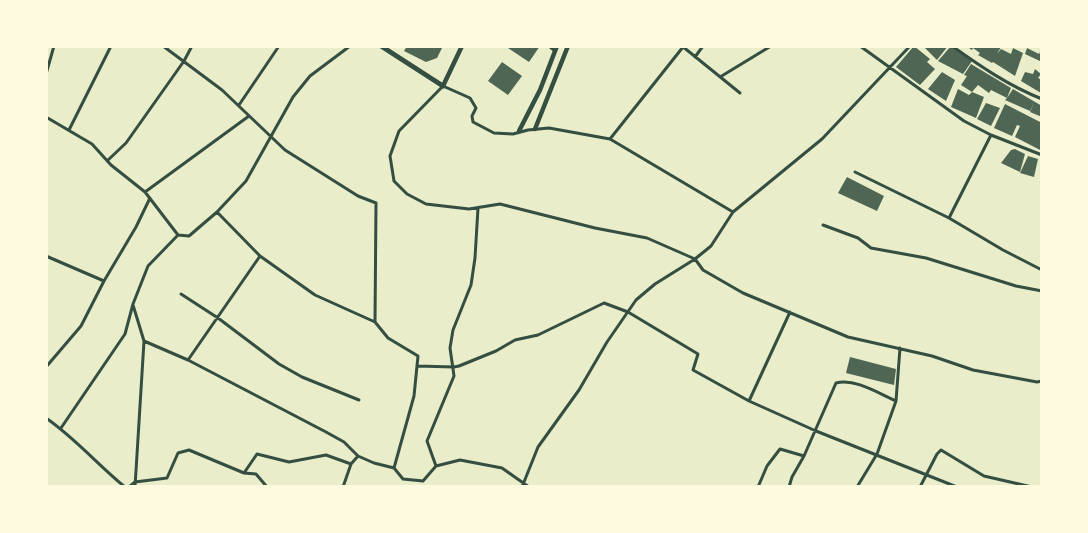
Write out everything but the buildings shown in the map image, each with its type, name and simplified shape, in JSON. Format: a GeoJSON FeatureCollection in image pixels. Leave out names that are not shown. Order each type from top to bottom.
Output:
{"type":"FeatureCollection","features":[{"type":"Feature","properties":{"kind":"main road"},"geometry":{"type":"LineString","coordinates":[[381,46],[443,86]]}},
{"type":"Feature","properties":{"kind":"street"},"geometry":{"type":"LineString","coordinates":[[46,74],[54,46]]}},
{"type":"Feature","properties":{"kind":"street"},"geometry":{"type":"LineString","coordinates":[[69,130],[111,46]]}},
{"type":"Feature","properties":{"kind":"street"},"geometry":{"type":"LineString","coordinates":[[163,46],[222,90],[285,150],[358,196],[376,203],[375,322]]}},
{"type":"Feature","properties":{"kind":"street"},"geometry":{"type":"LineString","coordinates":[[107,161],[126,143],[184,61],[192,46]]}},
{"type":"Feature","properties":{"kind":"street"},"geometry":{"type":"LineString","coordinates":[[239,106],[279,46]]}},
{"type":"Feature","properties":{"kind":"street"},"geometry":{"type":"LineString","coordinates":[[46,117],[92,144],[107,161],[145,192],[178,235],[189,236],[217,212],[246,181],[293,97],[310,76],[350,46]]}},
{"type":"Feature","properties":{"kind":"street"},"geometry":{"type":"LineString","coordinates":[[462,46],[443,86],[398,131],[390,156],[394,181],[408,194],[426,204],[469,209],[500,204],[595,228],[647,238],[695,259],[703,270],[743,293],[848,337],[932,356],[973,370],[1037,382],[1042,381]]}},
{"type":"Feature","properties":{"kind":"street"},"geometry":{"type":"LineString","coordinates":[[519,131],[537,96],[556,49],[549,46]]}},
{"type":"Feature","properties":{"kind":"street"},"geometry":{"type":"LineString","coordinates":[[535,129],[568,46]]}},
{"type":"Feature","properties":{"kind":"street"},"geometry":{"type":"LineString","coordinates":[[695,57],[704,46]]}},
{"type":"Feature","properties":{"kind":"street"},"geometry":{"type":"LineString","coordinates":[[720,77],[771,46]]}},
{"type":"Feature","properties":{"kind":"street"},"geometry":{"type":"LineString","coordinates":[[860,46],[964,121],[992,135],[1042,155]]}},
{"type":"Feature","properties":{"kind":"street"},"geometry":{"type":"LineString","coordinates":[[522,484],[538,447],[579,390],[607,342],[636,300],[655,284],[695,259],[711,246],[733,212],[822,139],[910,46]]}},
{"type":"Feature","properties":{"kind":"street"},"geometry":{"type":"LineString","coordinates":[[952,46],[978,65],[1042,99]]}},
{"type":"Feature","properties":{"kind":"street"},"geometry":{"type":"LineString","coordinates":[[610,139],[683,47],[740,93]]}},
{"type":"Feature","properties":{"kind":"street"},"geometry":{"type":"LineString","coordinates":[[443,86],[470,98],[476,108],[472,116],[473,122],[494,133],[513,134],[519,131],[550,128],[610,139],[733,212]]}},
{"type":"Feature","properties":{"kind":"street"},"geometry":{"type":"LineString","coordinates":[[537,96],[547,100]]}},
{"type":"Feature","properties":{"kind":"street"},"geometry":{"type":"LineString","coordinates":[[145,192],[249,116]]}},
{"type":"Feature","properties":{"kind":"street"},"geometry":{"type":"LineString","coordinates":[[949,218],[992,135]]}},
{"type":"Feature","properties":{"kind":"street"},"geometry":{"type":"LineString","coordinates":[[855,172],[949,218],[1003,250],[1042,270]]}},
{"type":"Feature","properties":{"kind":"street"},"geometry":{"type":"LineString","coordinates":[[46,367],[81,326],[150,198]]}},
{"type":"Feature","properties":{"kind":"street"},"geometry":{"type":"LineString","coordinates":[[436,466],[427,441],[454,376],[450,348],[453,330],[471,285],[475,258],[478,208]]}},
{"type":"Feature","properties":{"kind":"street"},"geometry":{"type":"LineString","coordinates":[[217,212],[260,256],[315,295],[375,322],[388,338],[418,356],[414,396],[394,468]]}},
{"type":"Feature","properties":{"kind":"street"},"geometry":{"type":"LineString","coordinates":[[823,224],[858,238],[872,248],[926,258],[1016,286],[1042,290]]}},
{"type":"Feature","properties":{"kind":"street"},"geometry":{"type":"LineString","coordinates":[[60,428],[125,334],[133,304],[148,266],[178,235]]}},
{"type":"Feature","properties":{"kind":"street"},"geometry":{"type":"LineString","coordinates":[[46,256],[104,281]]}},
{"type":"Feature","properties":{"kind":"street"},"geometry":{"type":"LineString","coordinates":[[188,360],[260,256]]}},
{"type":"Feature","properties":{"kind":"street"},"geometry":{"type":"LineString","coordinates":[[181,294],[218,318],[279,364],[302,378],[359,400]]}},
{"type":"Feature","properties":{"kind":"street"},"geometry":{"type":"LineString","coordinates":[[417,366],[454,367],[496,351],[515,340],[538,335],[604,303],[628,312],[698,354],[693,370],[749,401],[816,431],[957,487]]}},
{"type":"Feature","properties":{"kind":"street"},"geometry":{"type":"LineString","coordinates":[[133,304],[144,341],[135,487]]}},
{"type":"Feature","properties":{"kind":"street"},"geometry":{"type":"LineString","coordinates":[[749,401],[790,312]]}},
{"type":"Feature","properties":{"kind":"street"},"geometry":{"type":"LineString","coordinates":[[144,341],[188,360],[326,432],[344,442],[358,456],[374,463],[394,468],[403,480],[423,481],[436,466],[460,460],[502,468],[522,484],[529,487]]}},
{"type":"Feature","properties":{"kind":"street"},"geometry":{"type":"LineString","coordinates":[[857,487],[877,454],[896,401],[900,348]]}},
{"type":"Feature","properties":{"kind":"street"},"geometry":{"type":"LineString","coordinates":[[789,487],[792,477],[816,431],[836,383],[851,382],[896,401]]}},
{"type":"Feature","properties":{"kind":"street"},"geometry":{"type":"LineString","coordinates":[[46,418],[60,428],[108,474],[127,487],[135,482],[167,478],[178,453],[188,450],[244,472],[256,474],[267,487]]}},
{"type":"Feature","properties":{"kind":"street"},"geometry":{"type":"LineString","coordinates":[[758,487],[767,466],[780,449],[804,456]]}},
{"type":"Feature","properties":{"kind":"street"},"geometry":{"type":"LineString","coordinates":[[920,487],[941,450],[984,476],[1032,487]]}},
{"type":"Feature","properties":{"kind":"street"},"geometry":{"type":"LineString","coordinates":[[244,472],[257,454],[289,462],[326,455],[351,464]]}},
{"type":"Feature","properties":{"kind":"street"},"geometry":{"type":"LineString","coordinates":[[344,487],[351,464],[358,456]]}}]}
